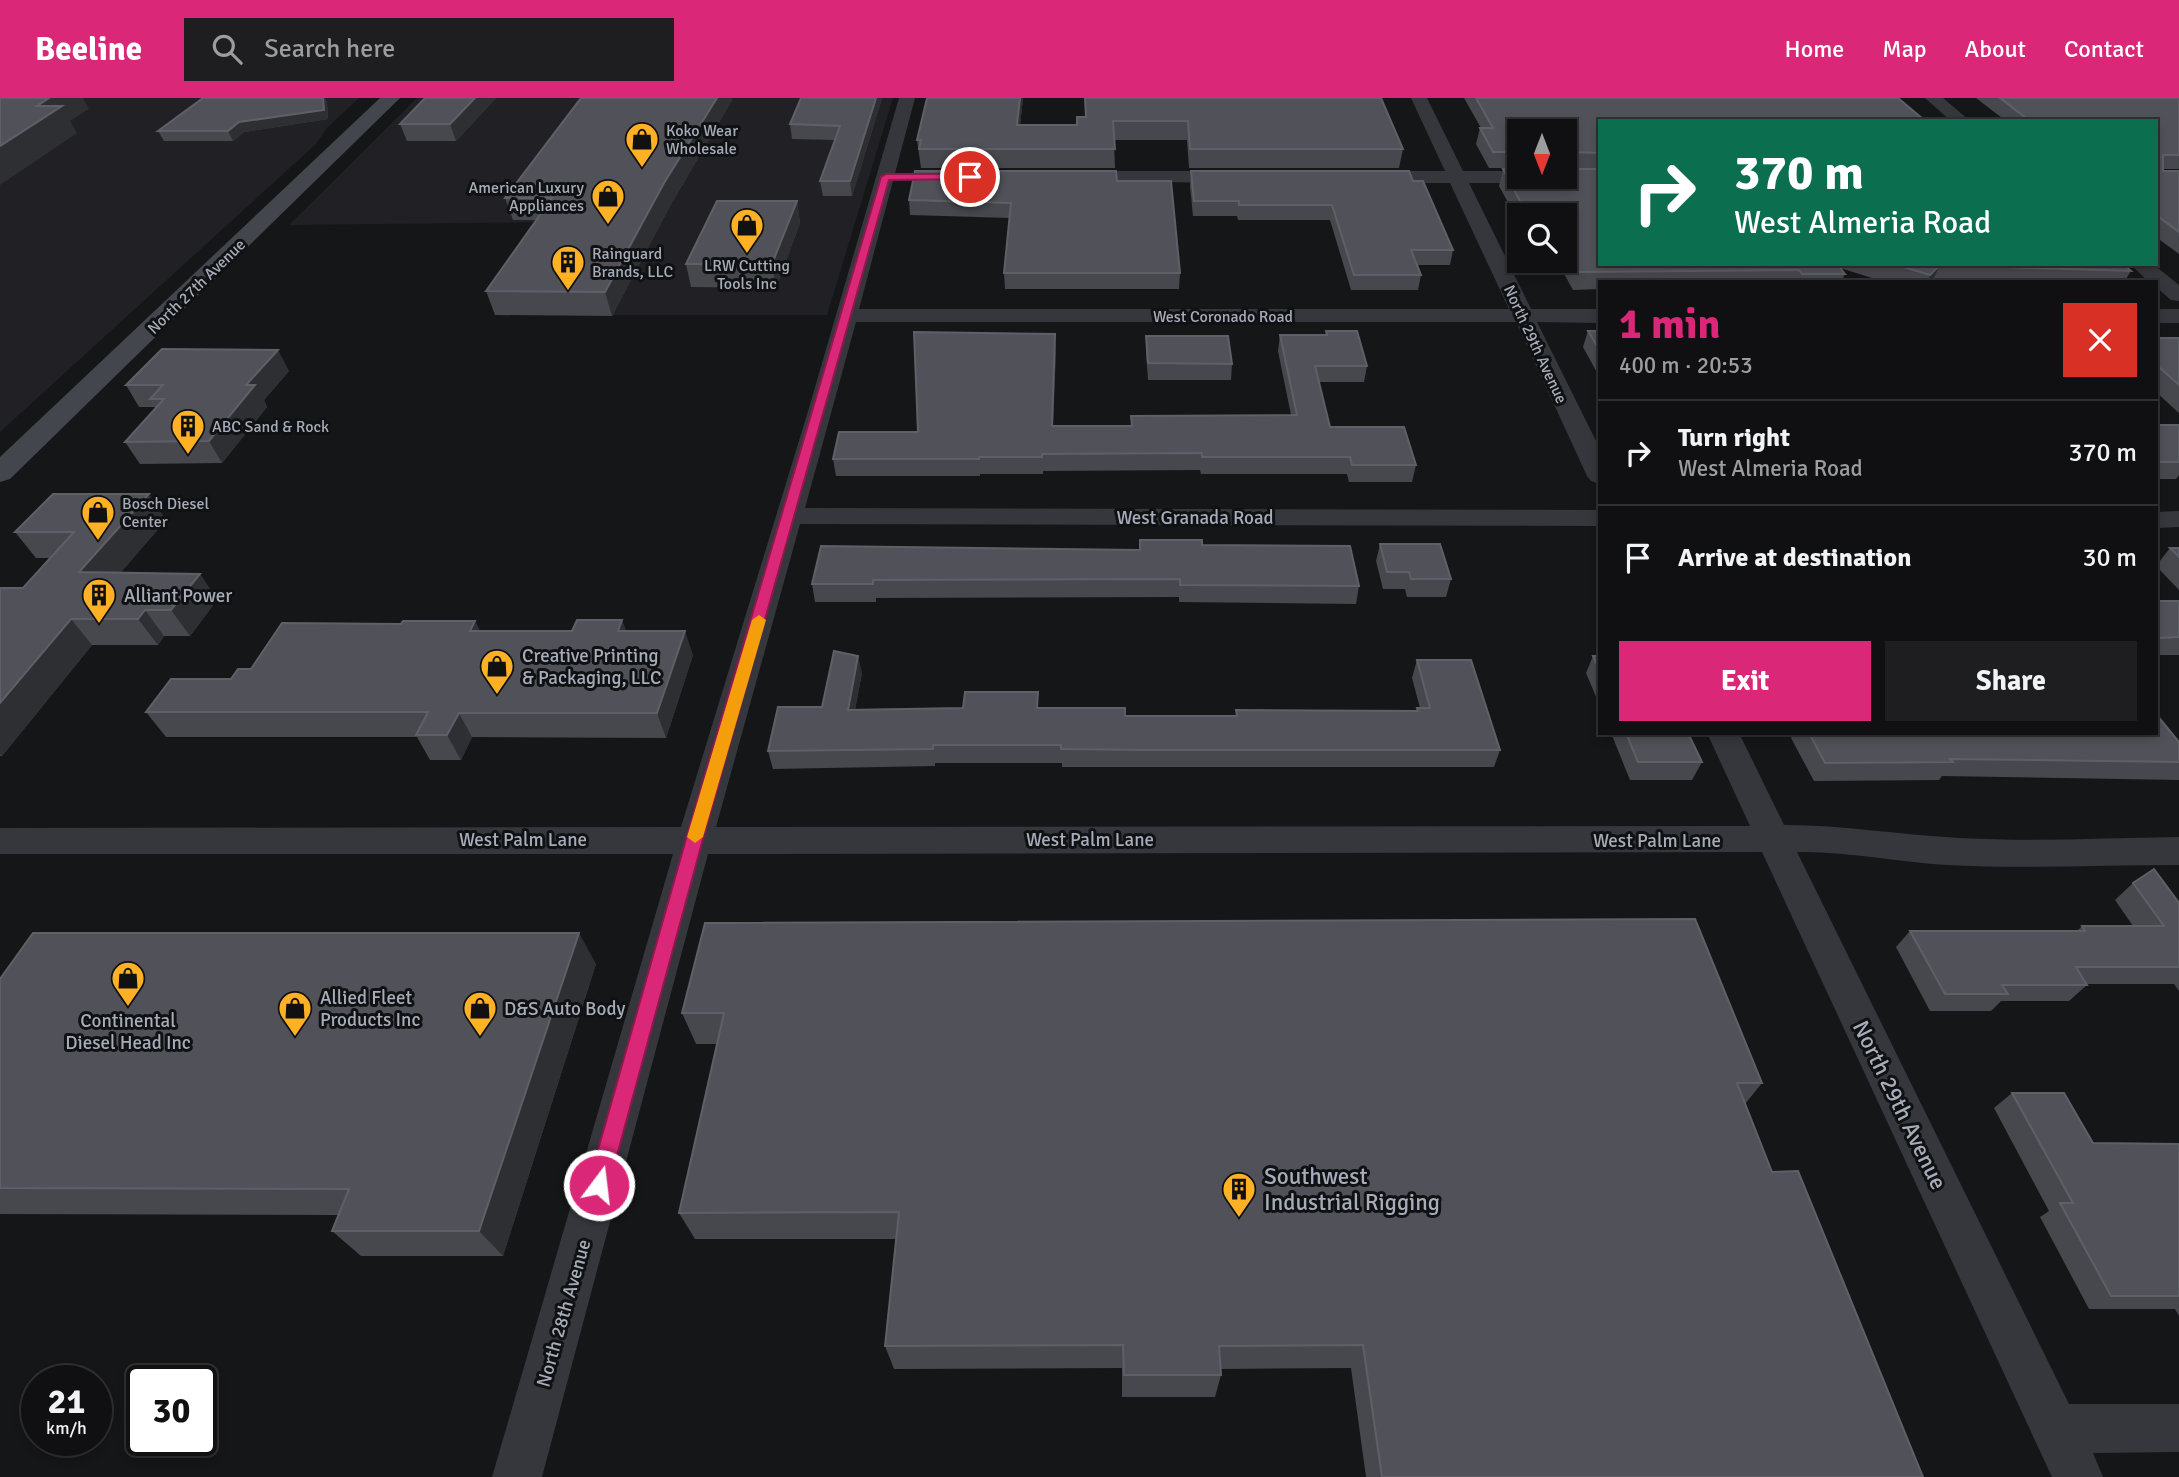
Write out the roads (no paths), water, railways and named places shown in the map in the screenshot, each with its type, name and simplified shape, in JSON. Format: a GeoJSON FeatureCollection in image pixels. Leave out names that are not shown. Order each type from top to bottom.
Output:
{"type":"FeatureCollection","features":[{"type":"Feature","properties":{"kind":"main road","name":"North 27th Avenue"},"geometry":{"type":"LineString","coordinates":[[0,473],[391,98]]}},
{"type":"Feature","properties":{"kind":"street","name":"North 28th Avenue"},"geometry":{"type":"LineString","coordinates":[[517,1477],[695,839],[847,315],[896,177],[907,98]]}},
{"type":"Feature","properties":{"kind":"street","name":"North 29th Avenue"},"geometry":{"type":"LineString","coordinates":[[1419,98],[1598,472]]}},
{"type":"Feature","properties":{"kind":"street"},"geometry":{"type":"LineString","coordinates":[[1934,98],[1960,119]]}},
{"type":"Feature","properties":{"kind":"street"},"geometry":{"type":"LineString","coordinates":[[1053,177],[1258,177]]}},
{"type":"Feature","properties":{"kind":"street"},"geometry":{"type":"LineString","coordinates":[[1354,177],[1598,177]]}},
{"type":"Feature","properties":{"kind":"street"},"geometry":{"type":"LineString","coordinates":[[2143,266],[2179,295]]}},
{"type":"Feature","properties":{"kind":"street","name":"West Coronado Road"},"geometry":{"type":"LineString","coordinates":[[847,315],[1598,316]]}},
{"type":"Feature","properties":{"kind":"street"},"geometry":{"type":"LineString","coordinates":[[2158,316],[2179,316]]}},
{"type":"Feature","properties":{"kind":"street","name":"West Granada Road"},"geometry":{"type":"LineString","coordinates":[[790,516],[1598,518]]}},
{"type":"Feature","properties":{"kind":"street"},"geometry":{"type":"LineString","coordinates":[[2158,520],[2179,519]]}},
{"type":"Feature","properties":{"kind":"street","name":"North 29th Avenue"},"geometry":{"type":"LineString","coordinates":[[1724,735],[2078,1477]]}},
{"type":"Feature","properties":{"kind":"street","name":"West Palm Lane"},"geometry":{"type":"LineString","coordinates":[[0,841],[1832,838],[1906,849],[1983,853],[2179,851]]}},
{"type":"Feature","properties":{"kind":"street"},"geometry":{"type":"LineString","coordinates":[[2055,1429],[2179,1428]]}},
{"type":"Feature","properties":{"kind":"place","name":"Koko Wear Wholesale"},"geometry":{"type":"Point","coordinates":[642,169]}},
{"type":"Feature","properties":{"kind":"place","name":"American Luxury Appliances"},"geometry":{"type":"Point","coordinates":[608,226]}},
{"type":"Feature","properties":{"kind":"place","name":"LRW Cutting Tools Inc"},"geometry":{"type":"Point","coordinates":[747,255]}},
{"type":"Feature","properties":{"kind":"place","name":"Rainguard Brands, LLC"},"geometry":{"type":"Point","coordinates":[568,292]}},
{"type":"Feature","properties":{"kind":"place","name":"ABC Sand & Rock"},"geometry":{"type":"Point","coordinates":[188,456]}},
{"type":"Feature","properties":{"kind":"place","name":"Bosch Diesel Center"},"geometry":{"type":"Point","coordinates":[98,542]}},
{"type":"Feature","properties":{"kind":"place","name":"Alliant Power"},"geometry":{"type":"Point","coordinates":[99,625]}},
{"type":"Feature","properties":{"kind":"place","name":"Creative Printing & Packaging, LLC"},"geometry":{"type":"Point","coordinates":[497,696]}},
{"type":"Feature","properties":{"kind":"place","name":"Continental Diesel Head Inc"},"geometry":{"type":"Point","coordinates":[128,1008]}},
{"type":"Feature","properties":{"kind":"place","name":"Allied Fleet Products Inc"},"geometry":{"type":"Point","coordinates":[295,1038]}},
{"type":"Feature","properties":{"kind":"place","name":"D&S Auto Body"},"geometry":{"type":"Point","coordinates":[480,1038]}},
{"type":"Feature","properties":{"kind":"place","name":"Southwest Industrial Rigging"},"geometry":{"type":"Point","coordinates":[1239,1219]}}]}
